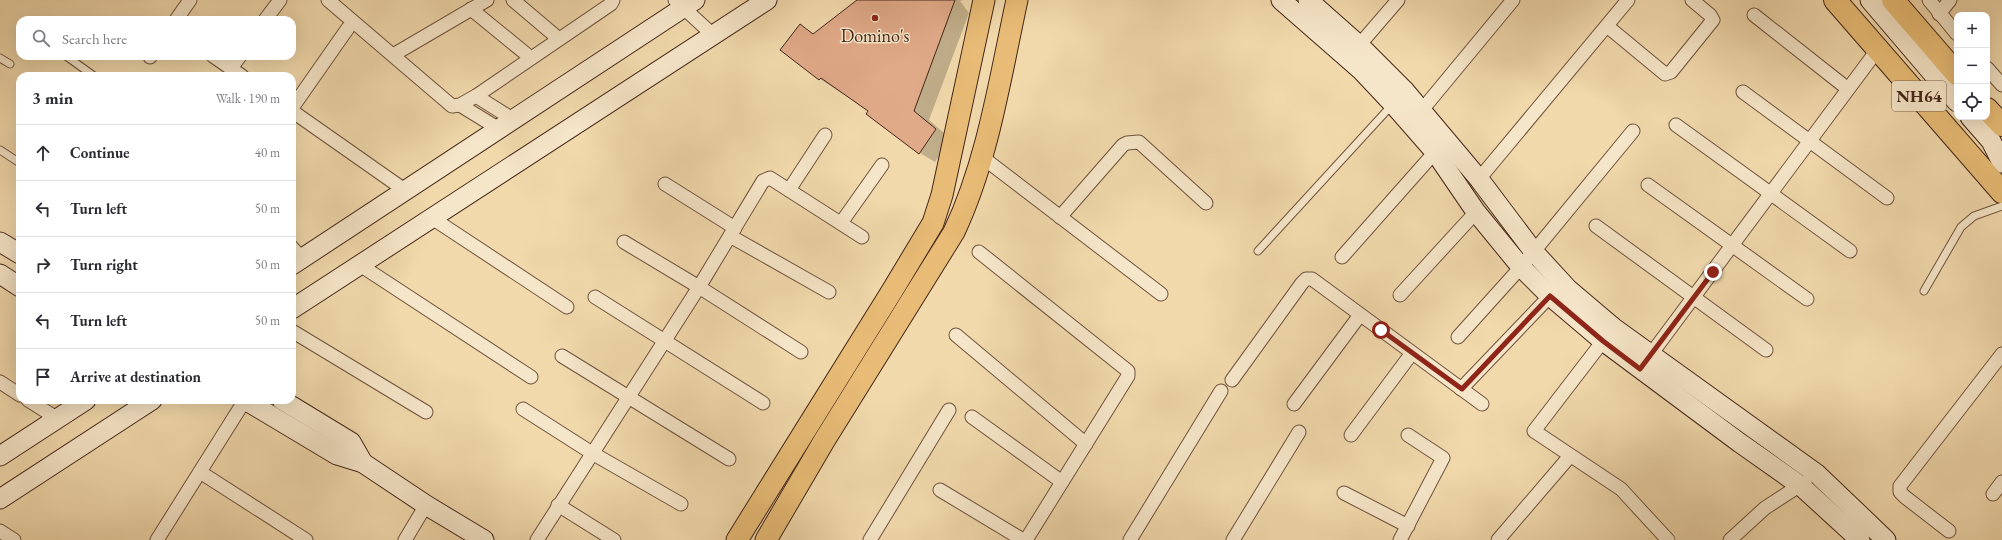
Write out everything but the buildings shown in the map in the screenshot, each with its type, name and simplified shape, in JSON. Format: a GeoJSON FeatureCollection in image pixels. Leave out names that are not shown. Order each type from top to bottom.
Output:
{"type":"FeatureCollection","features":[{"type":"Feature","properties":{"kind":"highway","name":"NH64"},"geometry":{"type":"LineString","coordinates":[[1835,0],[2002,192]]}},
{"type":"Feature","properties":{"kind":"highway","name":"NH64"},"geometry":{"type":"LineString","coordinates":[[1904,4],[1954,70]]}},
{"type":"Feature","properties":{"kind":"highway"},"geometry":{"type":"LineString","coordinates":[[1990,117],[1998,138]]}},
{"type":"Feature","properties":{"kind":"main road"},"geometry":{"type":"LineString","coordinates":[[737,540],[892,291],[933,222],[940,201],[984,0]]}},
{"type":"Feature","properties":{"kind":"main road"},"geometry":{"type":"LineString","coordinates":[[766,540],[824,441],[954,232],[966,207],[982,157],[1017,0]]}},
{"type":"Feature","properties":{"kind":"street"},"geometry":{"type":"LineString","coordinates":[[179,16],[190,0]]}},
{"type":"Feature","properties":{"kind":"street"},"geometry":{"type":"LineString","coordinates":[[269,16],[280,0]]}},
{"type":"Feature","properties":{"kind":"street"},"geometry":{"type":"LineString","coordinates":[[328,0],[393,55],[447,104],[452,106],[460,105],[476,96],[611,4],[614,0]]}},
{"type":"Feature","properties":{"kind":"street"},"geometry":{"type":"LineString","coordinates":[[393,55],[487,0]]}},
{"type":"Feature","properties":{"kind":"street"},"geometry":{"type":"LineString","coordinates":[[513,0],[559,39]]}},
{"type":"Feature","properties":{"kind":"street"},"geometry":{"type":"LineString","coordinates":[[296,306],[767,0]]}},
{"type":"Feature","properties":{"kind":"street"},"geometry":{"type":"LineString","coordinates":[[1281,0],[1353,52],[1393,104],[1416,117],[1435,152],[1476,212],[1521,267],[1550,296],[1603,341],[1646,361],[1816,474],[1886,540]]}},
{"type":"Feature","properties":{"kind":"street"},"geometry":{"type":"LineString","coordinates":[[1308,0],[1353,52],[1479,179],[1534,252],[1568,289],[1614,328],[1646,361],[1740,443],[1801,486],[1860,540]]}},
{"type":"Feature","properties":{"kind":"street"},"geometry":{"type":"LineString","coordinates":[[1353,52],[1398,0]]}},
{"type":"Feature","properties":{"kind":"street"},"geometry":{"type":"LineString","coordinates":[[1416,117],[1512,0]]}},
{"type":"Feature","properties":{"kind":"street"},"geometry":{"type":"LineString","coordinates":[[1479,179],[1628,0]]}},
{"type":"Feature","properties":{"kind":"street"},"geometry":{"type":"LineString","coordinates":[[1607,26],[1666,74],[1671,72],[1713,20],[1710,15],[1692,0]]}},
{"type":"Feature","properties":{"kind":"street"},"geometry":{"type":"LineString","coordinates":[[1870,0],[1954,98]]}},
{"type":"Feature","properties":{"kind":"street"},"geometry":{"type":"LineString","coordinates":[[1929,0],[1954,31]]}},
{"type":"Feature","properties":{"kind":"street"},"geometry":{"type":"LineString","coordinates":[[1939,14],[1950,0]]}},
{"type":"Feature","properties":{"kind":"street"},"geometry":{"type":"LineString","coordinates":[[298,261],[506,124],[685,2],[713,35]]}},
{"type":"Feature","properties":{"kind":"street"},"geometry":{"type":"LineString","coordinates":[[471,9],[531,58]]}},
{"type":"Feature","properties":{"kind":"street"},"geometry":{"type":"LineString","coordinates":[[1754,15],[1848,89]]}},
{"type":"Feature","properties":{"kind":"street"},"geometry":{"type":"LineString","coordinates":[[296,104],[348,28]]}},
{"type":"Feature","properties":{"kind":"street"},"geometry":{"type":"LineString","coordinates":[[1646,361],[1878,49]]}},
{"type":"Feature","properties":{"kind":"street"},"geometry":{"type":"LineString","coordinates":[[219,60],[236,72]]}},
{"type":"Feature","properties":{"kind":"street"},"geometry":{"type":"LineString","coordinates":[[231,68],[237,60]]}},
{"type":"Feature","properties":{"kind":"street"},"geometry":{"type":"LineString","coordinates":[[1990,71],[2002,85]]}},
{"type":"Feature","properties":{"kind":"street"},"geometry":{"type":"LineString","coordinates":[[1743,92],[1887,198]]}},
{"type":"Feature","properties":{"kind":"street"},"geometry":{"type":"LineString","coordinates":[[476,96],[506,124]]}},
{"type":"Feature","properties":{"kind":"street"},"geometry":{"type":"LineString","coordinates":[[460,105],[506,124]]}},
{"type":"Feature","properties":{"kind":"street"},"geometry":{"type":"LineString","coordinates":[[296,113],[406,190]]}},
{"type":"Feature","properties":{"kind":"street"},"geometry":{"type":"LineString","coordinates":[[1974,120],[1998,138],[2002,163]]}},
{"type":"Feature","properties":{"kind":"street"},"geometry":{"type":"LineString","coordinates":[[1676,125],[1850,251]]}},
{"type":"Feature","properties":{"kind":"street"},"geometry":{"type":"LineString","coordinates":[[1458,337],[1534,252],[1633,131]]}},
{"type":"Feature","properties":{"kind":"street"},"geometry":{"type":"LineString","coordinates":[[789,190],[826,134]]}},
{"type":"Feature","properties":{"kind":"street"},"geometry":{"type":"LineString","coordinates":[[1060,217],[1123,145],[1133,141],[1139,142],[1206,203]]}},
{"type":"Feature","properties":{"kind":"street"},"geometry":{"type":"LineString","coordinates":[[1342,257],[1435,152]]}},
{"type":"Feature","properties":{"kind":"street"},"geometry":{"type":"LineString","coordinates":[[982,157],[1161,294]]}},
{"type":"Feature","properties":{"kind":"street"},"geometry":{"type":"LineString","coordinates":[[841,223],[882,165]]}},
{"type":"Feature","properties":{"kind":"street"},"geometry":{"type":"LineString","coordinates":[[537,540],[558,505],[630,397],[766,178],[770,178],[862,237]]}},
{"type":"Feature","properties":{"kind":"street"},"geometry":{"type":"LineString","coordinates":[[665,184],[733,232],[829,292]]}},
{"type":"Feature","properties":{"kind":"street"},"geometry":{"type":"LineString","coordinates":[[1648,185],[1806,299]]}},
{"type":"Feature","properties":{"kind":"street"},"geometry":{"type":"LineString","coordinates":[[1400,295],[1476,212]]}},
{"type":"Feature","properties":{"kind":"street"},"geometry":{"type":"LineString","coordinates":[[432,218],[568,307]]}},
{"type":"Feature","properties":{"kind":"street"},"geometry":{"type":"LineString","coordinates":[[1596,226],[1766,350]]}},
{"type":"Feature","properties":{"kind":"street"},"geometry":{"type":"LineString","coordinates":[[0,242],[16,252]]}},
{"type":"Feature","properties":{"kind":"street"},"geometry":{"type":"LineString","coordinates":[[624,242],[699,287],[801,352]]}},
{"type":"Feature","properties":{"kind":"street"},"geometry":{"type":"LineString","coordinates":[[940,490],[1024,540],[1128,376],[1128,371],[979,252]]}},
{"type":"Feature","properties":{"kind":"street"},"geometry":{"type":"LineString","coordinates":[[360,264],[531,377]]}},
{"type":"Feature","properties":{"kind":"street"},"geometry":{"type":"LineString","coordinates":[[0,274],[16,284]]}},
{"type":"Feature","properties":{"kind":"street"},"geometry":{"type":"LineString","coordinates":[[1232,380],[1306,279],[1312,280],[1482,404]]}},
{"type":"Feature","properties":{"kind":"street"},"geometry":{"type":"LineString","coordinates":[[1462,389],[1550,296]]}},
{"type":"Feature","properties":{"kind":"street"},"geometry":{"type":"LineString","coordinates":[[595,297],[664,342],[763,402]]}},
{"type":"Feature","properties":{"kind":"street"},"geometry":{"type":"LineString","coordinates":[[1294,404],[1360,315]]}},
{"type":"Feature","properties":{"kind":"street"},"geometry":{"type":"LineString","coordinates":[[296,333],[426,412]]}},
{"type":"Feature","properties":{"kind":"street"},"geometry":{"type":"LineString","coordinates":[[956,335],[1086,444]]}},
{"type":"Feature","properties":{"kind":"street"},"geometry":{"type":"LineString","coordinates":[[1603,341],[1534,431],[1621,489],[1668,540]]}},
{"type":"Feature","properties":{"kind":"street"},"geometry":{"type":"LineString","coordinates":[[1351,435],[1412,353]]}},
{"type":"Feature","properties":{"kind":"street"},"geometry":{"type":"LineString","coordinates":[[1949,531],[1905,497],[1900,492],[1900,486],[2002,354]]}},
{"type":"Feature","properties":{"kind":"street"},"geometry":{"type":"LineString","coordinates":[[562,356],[729,459]]}},
{"type":"Feature","properties":{"kind":"street"},"geometry":{"type":"LineString","coordinates":[[0,382],[16,392]]}},
{"type":"Feature","properties":{"kind":"street"},"geometry":{"type":"LineString","coordinates":[[1130,540],[1221,390]]}},
{"type":"Feature","properties":{"kind":"street"},"geometry":{"type":"LineString","coordinates":[[54,404],[73,407]]}},
{"type":"Feature","properties":{"kind":"street"},"geometry":{"type":"LineString","coordinates":[[0,499],[146,404]]}},
{"type":"Feature","properties":{"kind":"street"},"geometry":{"type":"LineString","coordinates":[[157,540],[242,404]]}},
{"type":"Feature","properties":{"kind":"street"},"geometry":{"type":"LineString","coordinates":[[252,404],[337,455],[363,463],[426,505],[484,540]]}},
{"type":"Feature","properties":{"kind":"street"},"geometry":{"type":"LineString","coordinates":[[289,404],[351,442],[363,463]]}},
{"type":"Feature","properties":{"kind":"street"},"geometry":{"type":"LineString","coordinates":[[0,456],[73,407]]}},
{"type":"Feature","properties":{"kind":"street"},"geometry":{"type":"LineString","coordinates":[[523,408],[592,453],[681,504]]}},
{"type":"Feature","properties":{"kind":"street"},"geometry":{"type":"LineString","coordinates":[[870,540],[948,410]]}},
{"type":"Feature","properties":{"kind":"street"},"geometry":{"type":"LineString","coordinates":[[972,418],[1062,482]]}},
{"type":"Feature","properties":{"kind":"street"},"geometry":{"type":"LineString","coordinates":[[1233,540],[1299,432]]}},
{"type":"Feature","properties":{"kind":"street"},"geometry":{"type":"LineString","coordinates":[[1400,540],[1443,458],[1408,435]]}},
{"type":"Feature","properties":{"kind":"street"},"geometry":{"type":"LineString","coordinates":[[1498,540],[1570,456]]}},
{"type":"Feature","properties":{"kind":"street"},"geometry":{"type":"LineString","coordinates":[[200,472],[306,540]]}},
{"type":"Feature","properties":{"kind":"street"},"geometry":{"type":"LineString","coordinates":[[1730,540],[1773,502],[1801,486],[1816,474]]}},
{"type":"Feature","properties":{"kind":"street"},"geometry":{"type":"LineString","coordinates":[[1993,494],[2002,482]]}},
{"type":"Feature","properties":{"kind":"street"},"geometry":{"type":"LineString","coordinates":[[1344,494],[1408,526]]}},
{"type":"Feature","properties":{"kind":"street"},"geometry":{"type":"LineString","coordinates":[[405,540],[426,505]]}},
{"type":"Feature","properties":{"kind":"street"},"geometry":{"type":"LineString","coordinates":[[558,505],[614,540]]}},
{"type":"Feature","properties":{"kind":"street"},"geometry":{"type":"LineString","coordinates":[[0,531],[14,540]]}},
{"type":"Feature","properties":{"kind":"lane"},"geometry":{"type":"LineString","coordinates":[[0,58],[10,64]]}},
{"type":"Feature","properties":{"kind":"lane"},"geometry":{"type":"LineString","coordinates":[[72,60],[88,72]]}},
{"type":"Feature","properties":{"kind":"lane"},"geometry":{"type":"LineString","coordinates":[[1258,251],[1393,104]]}},
{"type":"Feature","properties":{"kind":"lane"},"geometry":{"type":"LineString","coordinates":[[0,150],[16,161]]}},
{"type":"Feature","properties":{"kind":"lane"},"geometry":{"type":"LineString","coordinates":[[1924,291],[1961,226],[1974,216],[2002,206]]}},
{"type":"Feature","properties":{"kind":"place","name":"Domino's"},"geometry":{"type":"Point","coordinates":[875,18]}},
{"type":"Feature","properties":{"kind":"route"},"geometry":{"type":"LineString","coordinates":[[1381,330],[1462,389],[1550,296],[1603,341],[1640,369],[1713,272]]}}]}
